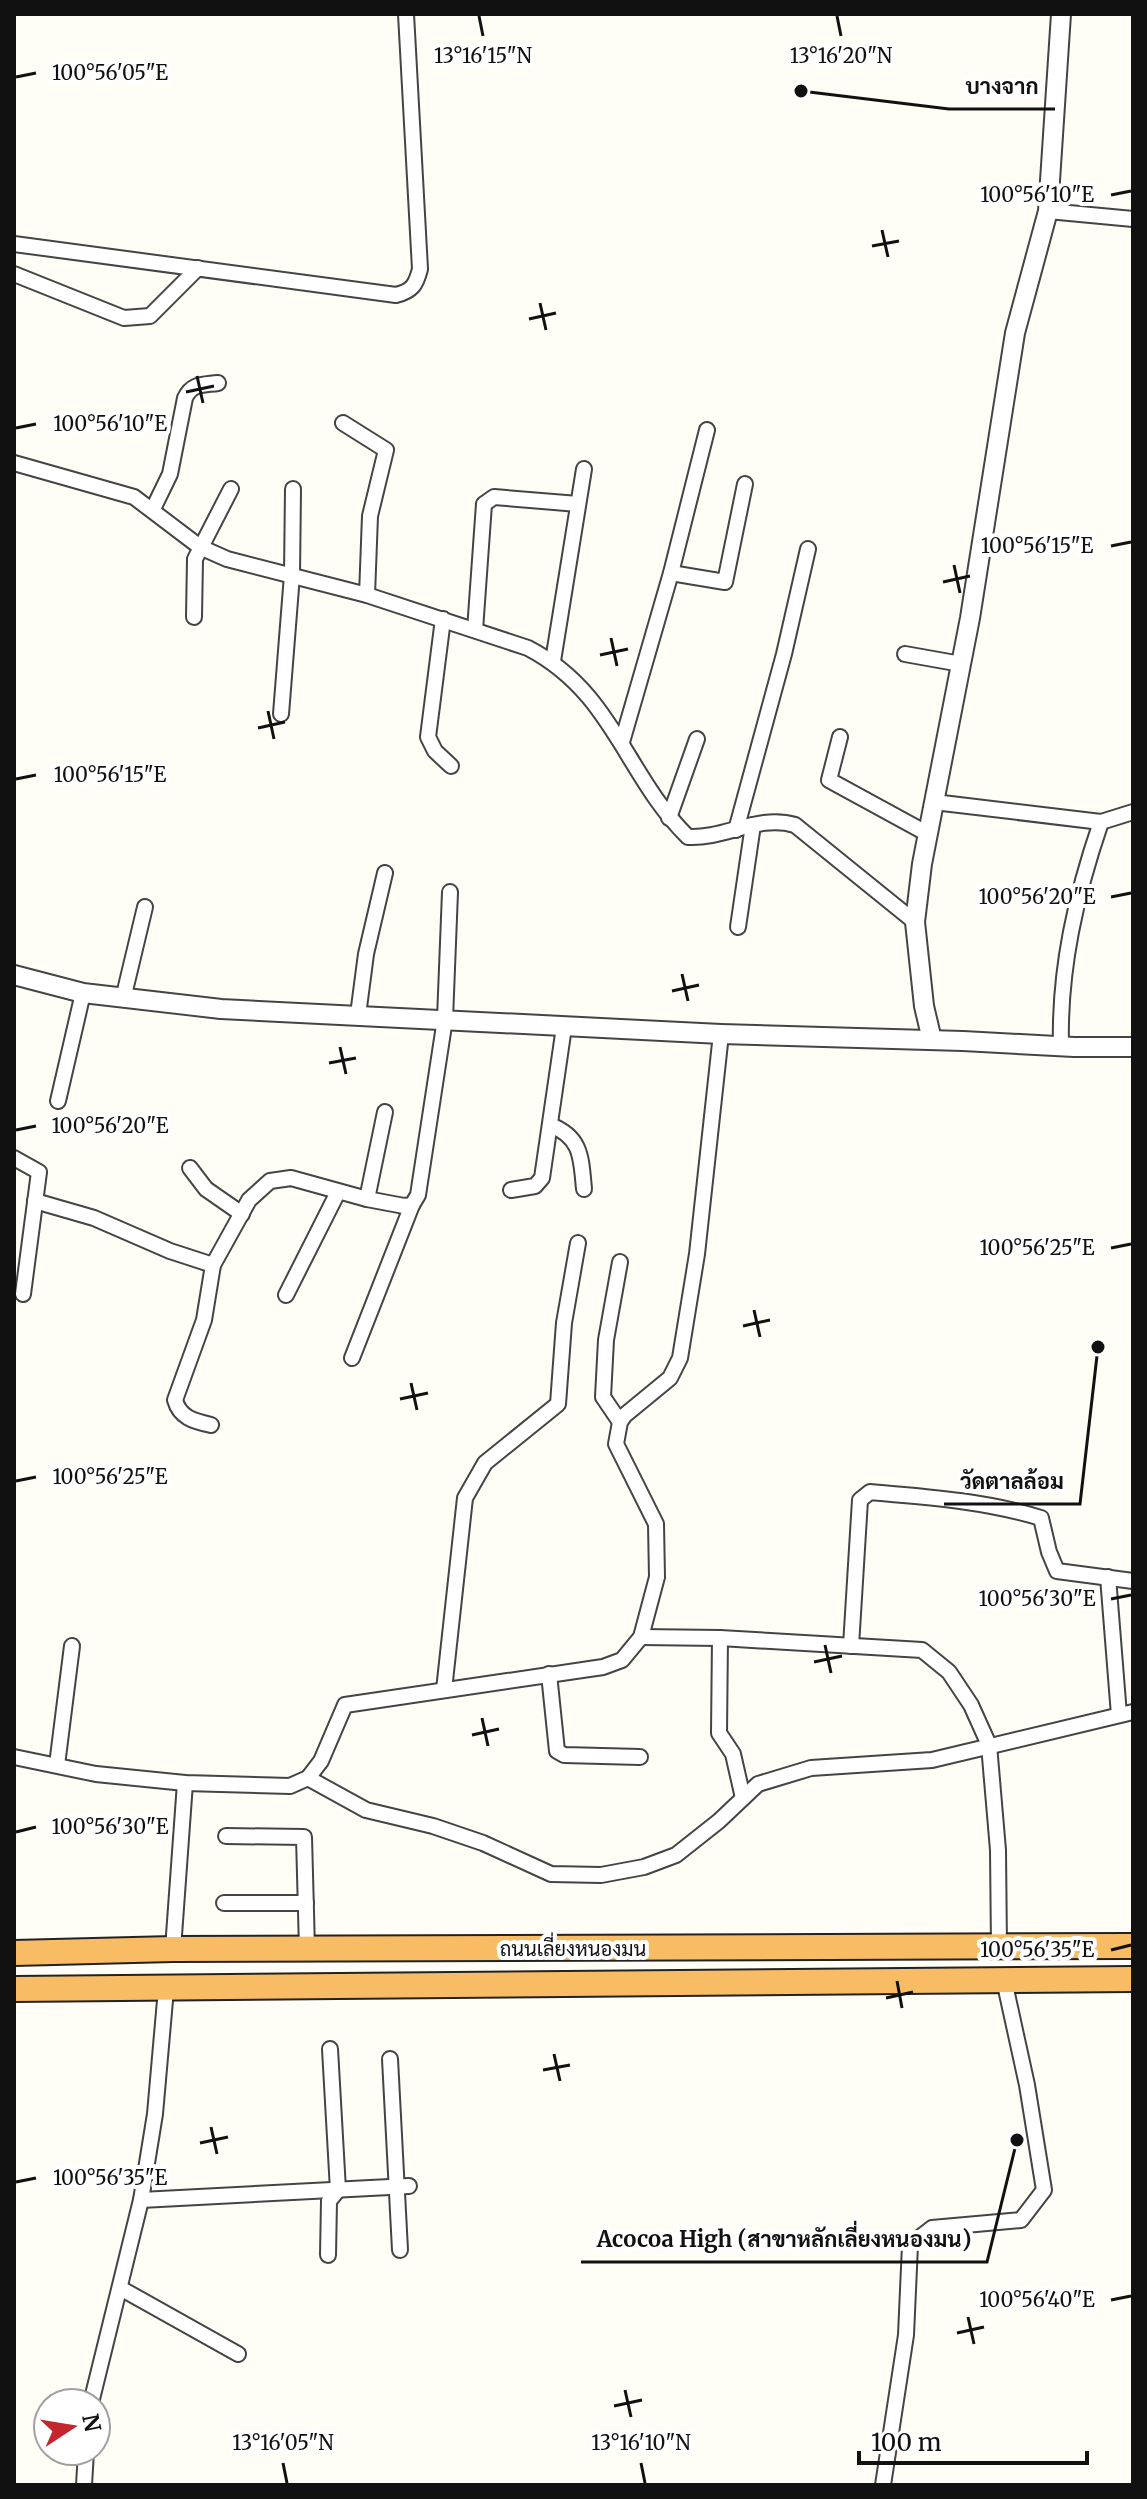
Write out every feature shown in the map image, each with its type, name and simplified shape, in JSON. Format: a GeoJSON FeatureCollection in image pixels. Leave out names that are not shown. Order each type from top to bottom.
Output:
{"type":"FeatureCollection","features":[{"type":"Feature","properties":{"kind":"highway","name":"ถนนเลี่ยงหนองมน"},"geometry":{"type":"LineString","coordinates":[[14,1953],[173,1949],[1133,1946]]}},
{"type":"Feature","properties":{"kind":"highway"},"geometry":{"type":"LineString","coordinates":[[502,1948],[503,1985]]}},
{"type":"Feature","properties":{"kind":"highway","name":"ถนนเลี่ยงหนองมน"},"geometry":{"type":"LineString","coordinates":[[14,1989],[1133,1979]]}},
{"type":"Feature","properties":{"kind":"street"},"geometry":{"type":"LineString","coordinates":[[14,244],[396,295],[407,292],[416,285],[420,269],[406,14]]}},
{"type":"Feature","properties":{"kind":"street"},"geometry":{"type":"LineString","coordinates":[[932,1040],[924,1006],[915,922],[1015,333],[1048,211],[1061,14]]}},
{"type":"Feature","properties":{"kind":"street"},"geometry":{"type":"LineString","coordinates":[[1048,211],[1133,219]]}},
{"type":"Feature","properties":{"kind":"street"},"geometry":{"type":"LineString","coordinates":[[14,274],[124,318],[150,316],[198,268]]}},
{"type":"Feature","properties":{"kind":"street"},"geometry":{"type":"LineString","coordinates":[[153,509],[170,474],[189,389],[218,383]]}},
{"type":"Feature","properties":{"kind":"street"},"geometry":{"type":"LineString","coordinates":[[343,423],[386,450],[370,516],[367,595]]}},
{"type":"Feature","properties":{"kind":"street"},"geometry":{"type":"LineString","coordinates":[[622,742],[671,573],[707,430]]}},
{"type":"Feature","properties":{"kind":"street"},"geometry":{"type":"LineString","coordinates":[[14,463],[134,497],[200,547],[227,559],[367,595],[528,648],[553,661],[587,693],[669,818],[688,837],[707,838],[780,821],[795,825],[915,922]]}},
{"type":"Feature","properties":{"kind":"street"},"geometry":{"type":"LineString","coordinates":[[553,661],[584,469]]}},
{"type":"Feature","properties":{"kind":"street"},"geometry":{"type":"LineString","coordinates":[[671,573],[725,582],[745,484]]}},
{"type":"Feature","properties":{"kind":"street"},"geometry":{"type":"LineString","coordinates":[[194,617],[195,559],[231,489]]}},
{"type":"Feature","properties":{"kind":"street"},"geometry":{"type":"LineString","coordinates":[[281,714],[292,575],[293,489]]}},
{"type":"Feature","properties":{"kind":"street"},"geometry":{"type":"LineString","coordinates":[[475,630],[484,504],[494,497],[578,504]]}},
{"type":"Feature","properties":{"kind":"street"},"geometry":{"type":"LineString","coordinates":[[736,830],[784,654],[808,549]]}},
{"type":"Feature","properties":{"kind":"street"},"geometry":{"type":"LineString","coordinates":[[443,619],[428,737],[435,751],[451,766]]}},
{"type":"Feature","properties":{"kind":"street"},"geometry":{"type":"LineString","coordinates":[[905,654],[961,664]]}},
{"type":"Feature","properties":{"kind":"street"},"geometry":{"type":"LineString","coordinates":[[840,737],[829,780],[928,834]]}},
{"type":"Feature","properties":{"kind":"street"},"geometry":{"type":"LineString","coordinates":[[669,818],[697,739]]}},
{"type":"Feature","properties":{"kind":"street"},"geometry":{"type":"LineString","coordinates":[[934,802],[1101,822],[1133,812]]}},
{"type":"Feature","properties":{"kind":"street"},"geometry":{"type":"LineString","coordinates":[[1061,1046],[1060,1001],[1066,955],[1101,822]]}},
{"type":"Feature","properties":{"kind":"street"},"geometry":{"type":"LineString","coordinates":[[738,927],[753,825]]}},
{"type":"Feature","properties":{"kind":"street"},"geometry":{"type":"LineString","coordinates":[[358,1015],[366,954],[385,873]]}},
{"type":"Feature","properties":{"kind":"street"},"geometry":{"type":"LineString","coordinates":[[352,1358],[418,1195],[445,1019],[450,892]]}},
{"type":"Feature","properties":{"kind":"street"},"geometry":{"type":"LineString","coordinates":[[123,999],[145,907]]}},
{"type":"Feature","properties":{"kind":"street"},"geometry":{"type":"LineString","coordinates":[[14,975],[83,993],[221,1009],[721,1034],[1133,1047]]}},
{"type":"Feature","properties":{"kind":"street"},"geometry":{"type":"LineString","coordinates":[[58,1101],[83,993]]}},
{"type":"Feature","properties":{"kind":"street"},"geometry":{"type":"LineString","coordinates":[[511,1190],[535,1186],[542,1178],[564,1027]]}},
{"type":"Feature","properties":{"kind":"street"},"geometry":{"type":"LineString","coordinates":[[14,1757],[96,1774],[185,1783],[290,1786],[308,1778],[321,1761],[345,1705],[603,1667],[622,1660],[641,1637],[657,1577],[656,1524],[616,1444],[620,1422],[625,1415],[670,1378],[680,1358],[697,1254],[721,1034]]}},
{"type":"Feature","properties":{"kind":"street"},"geometry":{"type":"LineString","coordinates":[[367,1199],[385,1112]]}},
{"type":"Feature","properties":{"kind":"street"},"geometry":{"type":"LineString","coordinates":[[550,1125],[567,1131],[580,1152],[584,1189]]}},
{"type":"Feature","properties":{"kind":"street"},"geometry":{"type":"LineString","coordinates":[[14,1158],[39,1172],[23,1294]]}},
{"type":"Feature","properties":{"kind":"street"},"geometry":{"type":"LineString","coordinates":[[190,1168],[206,1189],[242,1214]]}},
{"type":"Feature","properties":{"kind":"street"},"geometry":{"type":"LineString","coordinates":[[211,1425],[191,1420],[179,1411],[175,1400],[204,1320],[213,1265],[249,1200],[270,1181],[291,1178],[367,1199],[412,1205]]}},
{"type":"Feature","properties":{"kind":"street"},"geometry":{"type":"LineString","coordinates":[[286,1295],[338,1192]]}},
{"type":"Feature","properties":{"kind":"street"},"geometry":{"type":"LineString","coordinates":[[35,1201],[94,1218],[170,1251],[213,1265]]}},
{"type":"Feature","properties":{"kind":"street"},"geometry":{"type":"LineString","coordinates":[[444,1690],[465,1498],[485,1463],[558,1404],[564,1323],[578,1243]]}},
{"type":"Feature","properties":{"kind":"street"},"geometry":{"type":"LineString","coordinates":[[620,1262],[606,1340],[603,1397],[620,1422]]}},
{"type":"Feature","properties":{"kind":"street"},"geometry":{"type":"LineString","coordinates":[[851,1646],[860,1500],[870,1492],[939,1497],[1010,1509],[1041,1518],[1057,1571],[1133,1581]]}},
{"type":"Feature","properties":{"kind":"street"},"geometry":{"type":"LineString","coordinates":[[308,1778],[366,1810],[433,1826],[483,1843],[551,1874],[601,1875],[655,1863],[676,1855],[758,1784],[811,1768],[932,1760],[1126,1714],[1108,1577]]}},
{"type":"Feature","properties":{"kind":"street"},"geometry":{"type":"LineString","coordinates":[[641,1637],[720,1638],[922,1650],[949,1672],[971,1705],[989,1745],[998,1850],[999,1948]]}},
{"type":"Feature","properties":{"kind":"street"},"geometry":{"type":"LineString","coordinates":[[720,1638],[719,1733],[733,1754],[743,1798]]}},
{"type":"Feature","properties":{"kind":"street"},"geometry":{"type":"LineString","coordinates":[[57,1765],[72,1646]]}},
{"type":"Feature","properties":{"kind":"street"},"geometry":{"type":"LineString","coordinates":[[549,1674],[557,1751],[564,1755],[640,1757]]}},
{"type":"Feature","properties":{"kind":"street"},"geometry":{"type":"LineString","coordinates":[[173,1949],[185,1783]]}},
{"type":"Feature","properties":{"kind":"street"},"geometry":{"type":"LineString","coordinates":[[226,1836],[304,1837],[307,1949]]}},
{"type":"Feature","properties":{"kind":"street"},"geometry":{"type":"LineString","coordinates":[[224,1903],[306,1903]]}},
{"type":"Feature","properties":{"kind":"street"},"geometry":{"type":"LineString","coordinates":[[883,2485],[906,2335],[910,2245],[932,2228],[1021,2220],[1044,2190],[1027,2085],[1004,1980]]}},
{"type":"Feature","properties":{"kind":"street"},"geometry":{"type":"LineString","coordinates":[[95,2387],[141,2200],[155,2114],[166,1989]]}},
{"type":"Feature","properties":{"kind":"street"},"geometry":{"type":"LineString","coordinates":[[328,2255],[329,2201],[338,2190],[330,2049]]}},
{"type":"Feature","properties":{"kind":"street"},"geometry":{"type":"LineString","coordinates":[[390,2059],[403,2187],[400,2250]]}},
{"type":"Feature","properties":{"kind":"street"},"geometry":{"type":"LineString","coordinates":[[141,2200],[403,2187]]}},
{"type":"Feature","properties":{"kind":"street"},"geometry":{"type":"LineString","coordinates":[[120,2288],[238,2354]]}},
{"type":"Feature","properties":{"kind":"place","name":"บางจาก"},"geometry":{"type":"Point","coordinates":[801,91]}},
{"type":"Feature","properties":{"kind":"place","name":"วัดตาลล้อม"},"geometry":{"type":"Point","coordinates":[1098,1347]}},
{"type":"Feature","properties":{"kind":"place","name":"Acocoa High (สาขาหลักเลี่ยงหนองมน)"},"geometry":{"type":"Point","coordinates":[1017,2140]}}]}
